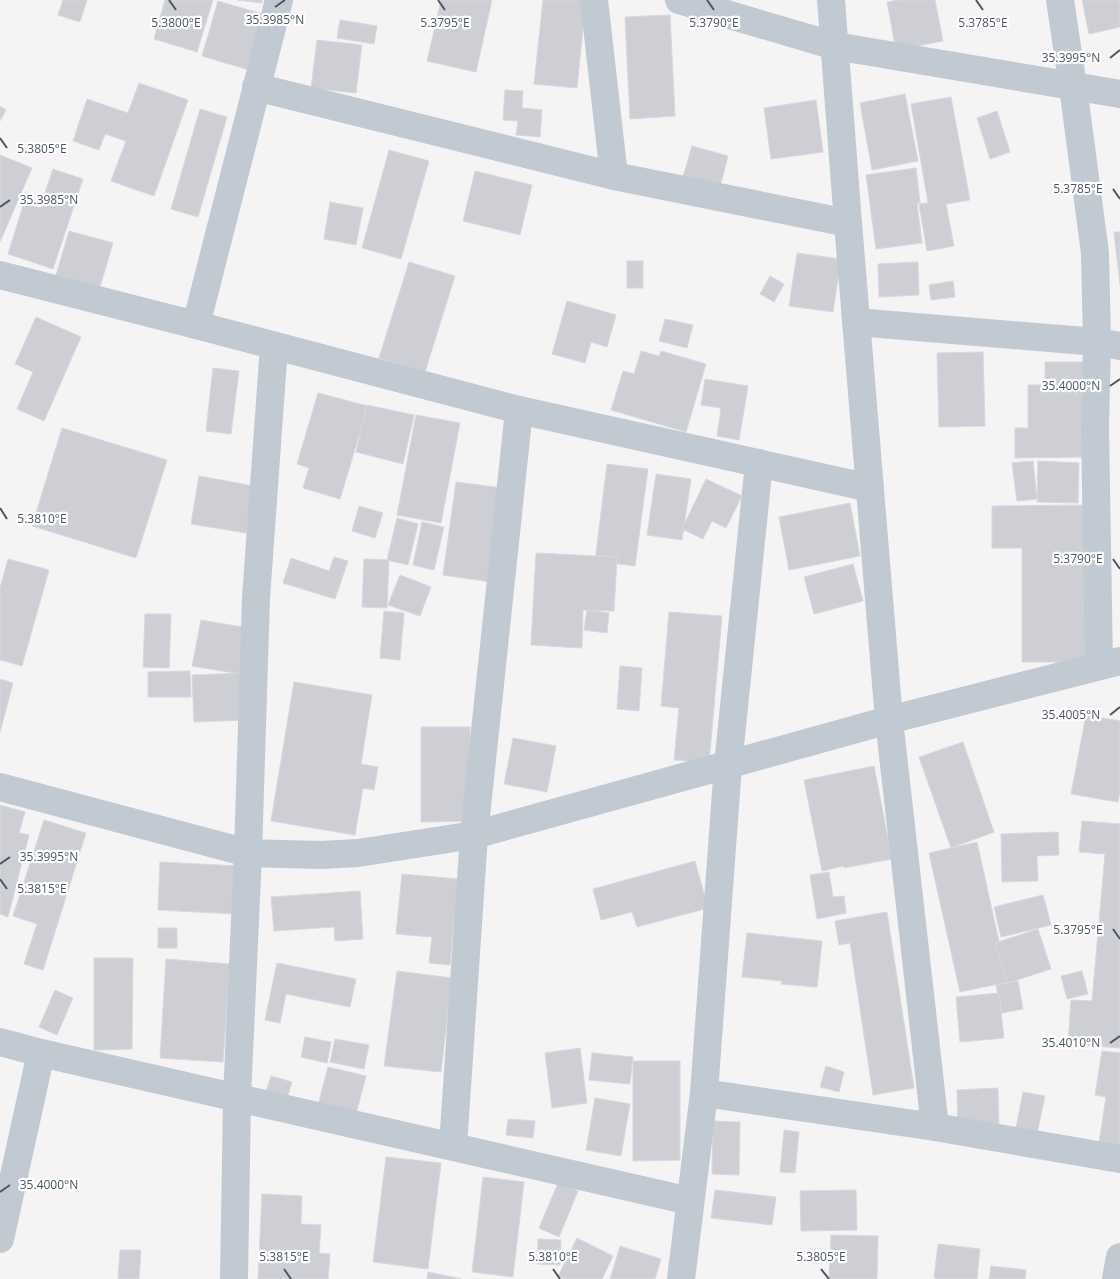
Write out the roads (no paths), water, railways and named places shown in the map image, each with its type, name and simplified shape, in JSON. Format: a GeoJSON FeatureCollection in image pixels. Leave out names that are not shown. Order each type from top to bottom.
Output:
{"type":"FeatureCollection","features":[{"type":"Feature","properties":{"kind":"street"},"geometry":{"type":"LineString","coordinates":[[196,325],[279,0]]}},
{"type":"Feature","properties":{"kind":"street"},"geometry":{"type":"LineString","coordinates":[[594,0],[614,176]]}},
{"type":"Feature","properties":{"kind":"street"},"geometry":{"type":"LineString","coordinates":[[679,0],[835,46],[1120,94]]}},
{"type":"Feature","properties":{"kind":"street"},"geometry":{"type":"LineString","coordinates":[[831,0],[889,720],[935,1127]]}},
{"type":"Feature","properties":{"kind":"street"},"geometry":{"type":"LineString","coordinates":[[0,787],[248,853],[321,856],[358,852],[474,835],[889,720],[1110,664],[1095,426],[1108,344],[1094,253],[1074,87],[1060,0]]}},
{"type":"Feature","properties":{"kind":"street"},"geometry":{"type":"LineString","coordinates":[[256,87],[614,176],[848,223]]}},
{"type":"Feature","properties":{"kind":"street"},"geometry":{"type":"LineString","coordinates":[[0,275],[519,410],[870,488]]}},
{"type":"Feature","properties":{"kind":"street"},"geometry":{"type":"LineString","coordinates":[[856,322],[1108,344]]}},
{"type":"Feature","properties":{"kind":"street"},"geometry":{"type":"LineString","coordinates":[[234,1279],[237,1098],[248,853],[256,598],[274,346]]}},
{"type":"Feature","properties":{"kind":"street"},"geometry":{"type":"LineString","coordinates":[[453,1146],[474,835],[519,410]]}},
{"type":"Feature","properties":{"kind":"street"},"geometry":{"type":"LineString","coordinates":[[681,1279],[704,1092],[728,765],[758,463]]}},
{"type":"Feature","properties":{"kind":"street"},"geometry":{"type":"LineString","coordinates":[[0,1042],[41,1053],[690,1201]]}},
{"type":"Feature","properties":{"kind":"street"},"geometry":{"type":"LineString","coordinates":[[0,1239],[41,1053]]}},
{"type":"Feature","properties":{"kind":"street"},"geometry":{"type":"LineString","coordinates":[[704,1092],[935,1127],[1120,1159]]}}]}
